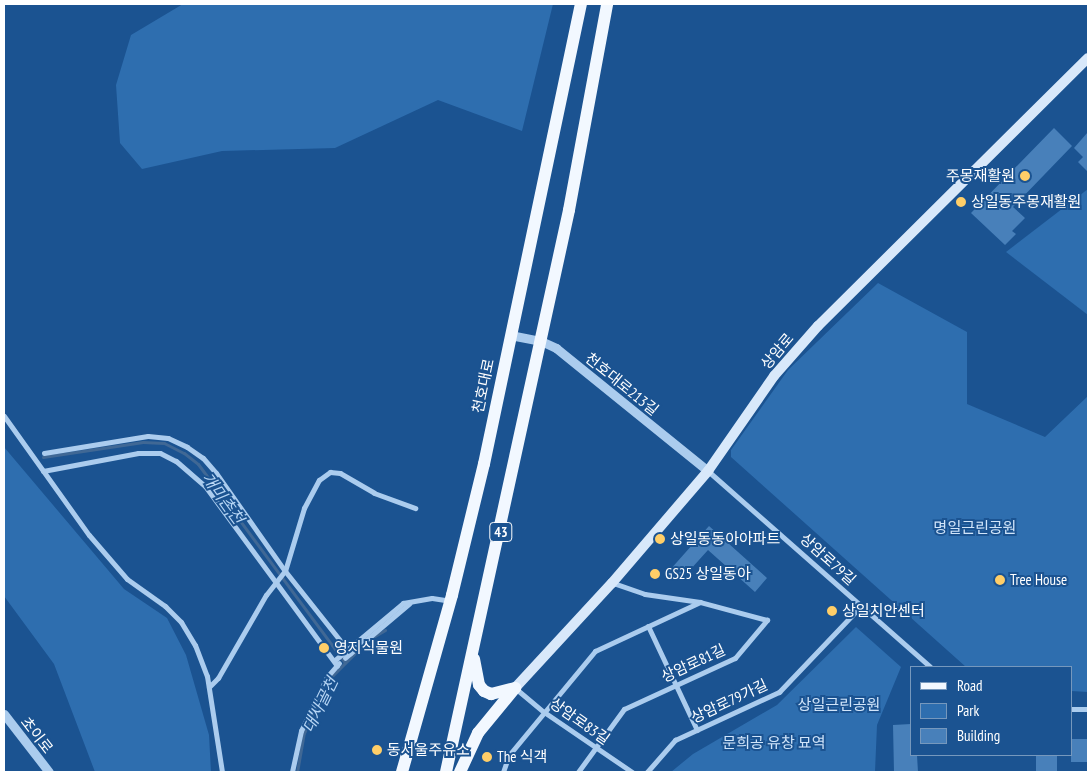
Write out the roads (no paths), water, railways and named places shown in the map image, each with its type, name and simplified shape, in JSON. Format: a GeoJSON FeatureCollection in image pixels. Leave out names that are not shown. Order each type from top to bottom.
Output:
{"type":"FeatureCollection","features":[{"type":"Feature","properties":{"kind":"main road","name":"천호대로"},"geometry":{"type":"LineString","coordinates":[[402,772],[450,601],[510,335],[581,4]]}},
{"type":"Feature","properties":{"kind":"main road","name":"43"},"geometry":{"type":"LineString","coordinates":[[446,772],[541,341],[607,4]]}},
{"type":"Feature","properties":{"kind":"main road","name":"상암로"},"geometry":{"type":"LineString","coordinates":[[515,688],[612,583],[708,471],[774,376],[818,326],[1088,58]]}},
{"type":"Feature","properties":{"kind":"main road"},"geometry":{"type":"LineString","coordinates":[[473,654],[479,685],[484,691],[491,694],[515,688]]}},
{"type":"Feature","properties":{"kind":"main road"},"geometry":{"type":"LineString","coordinates":[[460,772],[478,733],[515,688]]}},
{"type":"Feature","properties":{"kind":"street","name":"천호대로213길"},"geometry":{"type":"LineString","coordinates":[[510,335],[541,341],[556,348],[708,471]]}},
{"type":"Feature","properties":{"kind":"street"},"geometry":{"type":"LineString","coordinates":[[4,416],[89,536],[126,579],[154,597],[180,622],[195,645],[209,687],[222,772]]}},
{"type":"Feature","properties":{"kind":"street"},"geometry":{"type":"LineString","coordinates":[[44,453],[148,436],[168,438],[203,458],[346,653]]}},
{"type":"Feature","properties":{"kind":"street"},"geometry":{"type":"LineString","coordinates":[[43,471],[138,453],[160,453],[176,461],[205,486],[337,663]]}},
{"type":"Feature","properties":{"kind":"street","name":"상암로79길"},"geometry":{"type":"LineString","coordinates":[[708,471],[929,666]]}},
{"type":"Feature","properties":{"kind":"street"},"geometry":{"type":"LineString","coordinates":[[209,687],[233,656],[266,595],[278,584],[285,571],[304,508],[319,480],[330,472],[340,473],[374,493],[415,508]]}},
{"type":"Feature","properties":{"kind":"street","name":"상암로81길"},"geometry":{"type":"LineString","coordinates":[[578,772],[624,710],[735,658],[767,620],[700,602],[646,594],[612,583]]}},
{"type":"Feature","properties":{"kind":"street"},"geometry":{"type":"LineString","coordinates":[[292,772],[301,731],[327,677],[346,653],[403,603],[409,604],[432,598],[450,601]]}},
{"type":"Feature","properties":{"kind":"street"},"geometry":{"type":"LineString","coordinates":[[504,772],[508,755],[595,651],[700,602]]}},
{"type":"Feature","properties":{"kind":"street","name":"상암로79가길"},"geometry":{"type":"LineString","coordinates":[[647,772],[667,747],[697,730],[779,692],[861,606]]}},
{"type":"Feature","properties":{"kind":"street"},"geometry":{"type":"LineString","coordinates":[[648,626],[697,730]]}},
{"type":"Feature","properties":{"kind":"street","name":"상암로83길"},"geometry":{"type":"LineString","coordinates":[[515,688],[544,712],[632,772]]}},
{"type":"Feature","properties":{"kind":"street"},"geometry":{"type":"LineString","coordinates":[[1072,709],[1088,709]]}},
{"type":"Feature","properties":{"kind":"street","name":"초이로"},"geometry":{"type":"LineString","coordinates":[[4,714],[49,772]]}},
{"type":"Feature","properties":{"kind":"waterway","name":"개미촌천"},"geometry":{"type":"LineString","coordinates":[[43,457],[143,442],[164,443],[184,453],[198,464],[345,663]]}},
{"type":"Feature","properties":{"kind":"waterway","name":"대사골천"},"geometry":{"type":"LineString","coordinates":[[373,637],[385,630]]}},
{"type":"Feature","properties":{"kind":"waterway","name":"대사골천"},"geometry":{"type":"LineString","coordinates":[[297,772],[304,733],[330,678],[362,646]]}},
{"type":"Feature","properties":{"kind":"place","name":"주몽재활원"},"geometry":{"type":"Point","coordinates":[1025,176]}},
{"type":"Feature","properties":{"kind":"place","name":"상일동주몽재활원"},"geometry":{"type":"Point","coordinates":[961,202]}},
{"type":"Feature","properties":{"kind":"place","name":"상일동동아아파트"},"geometry":{"type":"Point","coordinates":[660,539]}},
{"type":"Feature","properties":{"kind":"place","name":"GS25 상일동아"},"geometry":{"type":"Point","coordinates":[655,574]}},
{"type":"Feature","properties":{"kind":"place","name":"Tree House"},"geometry":{"type":"Point","coordinates":[1000,580]}},
{"type":"Feature","properties":{"kind":"place","name":"상일치안센터"},"geometry":{"type":"Point","coordinates":[832,611]}},
{"type":"Feature","properties":{"kind":"place","name":"영지식물원"},"geometry":{"type":"Point","coordinates":[324,648]}},
{"type":"Feature","properties":{"kind":"place","name":"동서울주유소"},"geometry":{"type":"Point","coordinates":[377,750]}},
{"type":"Feature","properties":{"kind":"place","name":"The 식객"},"geometry":{"type":"Point","coordinates":[487,757]}},
{"type":"Feature","properties":{"kind":"park label","name":"명일근린공원"},"geometry":{"type":"Point","coordinates":[975,528]}},
{"type":"Feature","properties":{"kind":"park label","name":"상일근린공원"},"geometry":{"type":"Point","coordinates":[839,705]}},
{"type":"Feature","properties":{"kind":"park label","name":"문희공 유창 묘역"},"geometry":{"type":"Point","coordinates":[774,743]}}]}
